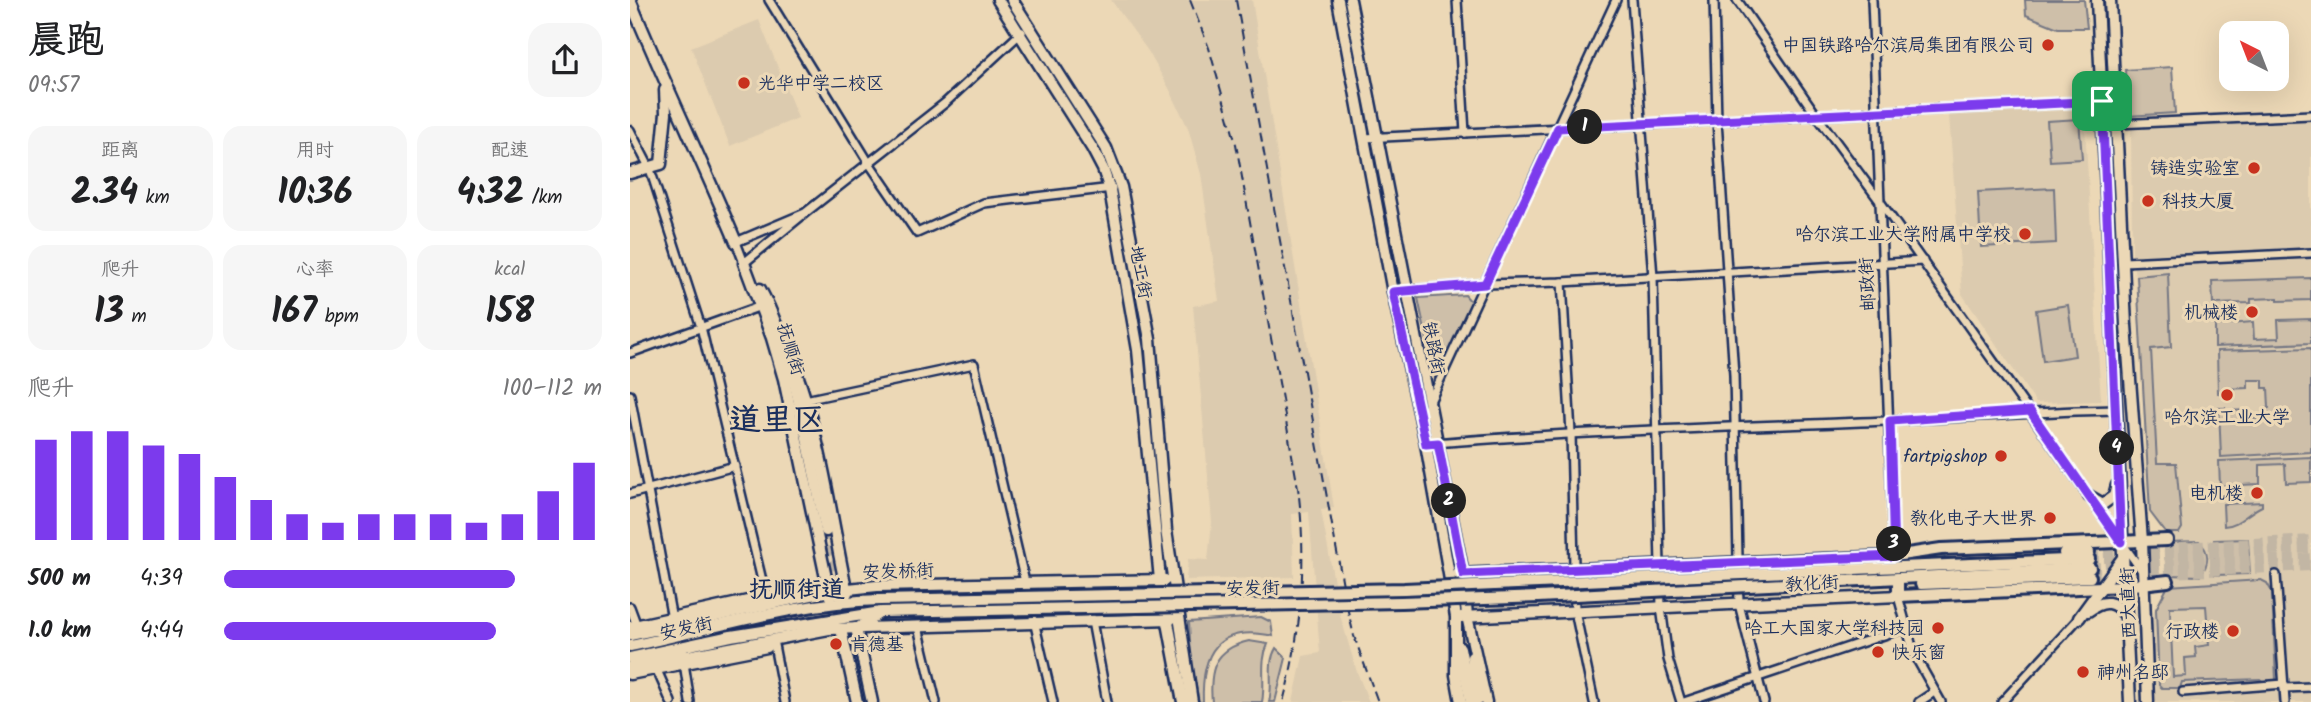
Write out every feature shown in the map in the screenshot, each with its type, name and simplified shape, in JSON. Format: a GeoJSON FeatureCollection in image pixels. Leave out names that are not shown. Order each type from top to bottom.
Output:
{"type":"FeatureCollection","features":[{"type":"Feature","properties":{"kind":"highway","name":"教化街"},"geometry":{"type":"LineString","coordinates":[[1896,576],[1941,550],[2167,540]]}},
{"type":"Feature","properties":{"kind":"highway","name":"教化街"},"geometry":{"type":"LineString","coordinates":[[1896,576],[2089,564],[1896,576]]}},
{"type":"Feature","properties":{"kind":"highway","name":"教化街"},"geometry":{"type":"LineString","coordinates":[[1879,573],[2102,587],[2168,581]]}},
{"type":"Feature","properties":{"kind":"highway","name":"安发街"},"geometry":{"type":"LineString","coordinates":[[630,657],[729,630],[830,597],[848,595],[880,600],[1404,589],[1879,573]]}},
{"type":"Feature","properties":{"kind":"highway","name":"安发街"},"geometry":{"type":"LineString","coordinates":[[630,646],[729,630],[881,612],[1538,597],[1879,573]]}},
{"type":"Feature","properties":{"kind":"highway"},"geometry":{"type":"LineString","coordinates":[[817,621],[848,628],[881,612]]}},
{"type":"Feature","properties":{"kind":"highway"},"geometry":{"type":"LineString","coordinates":[[653,630],[729,630]]}},
{"type":"Feature","properties":{"kind":"highway"},"geometry":{"type":"LineString","coordinates":[[657,664],[729,630]]}},
{"type":"Feature","properties":{"kind":"main road"},"geometry":{"type":"LineString","coordinates":[[630,0],[736,242]]}},
{"type":"Feature","properties":{"kind":"main road","name":"地工街"},"geometry":{"type":"LineString","coordinates":[[998,0],[1092,148],[1109,189],[1138,349],[1160,580],[1183,702]]}},
{"type":"Feature","properties":{"kind":"main road","name":"地工街"},"geometry":{"type":"LineString","coordinates":[[1012,0],[1106,148],[1121,187],[1150,339],[1172,580],[1192,702]]}},
{"type":"Feature","properties":{"kind":"main road","name":"铁路街"},"geometry":{"type":"LineString","coordinates":[[1338,0],[1393,292],[1477,701]]}},
{"type":"Feature","properties":{"kind":"main road","name":"铁路街"},"geometry":{"type":"LineString","coordinates":[[1350,0],[1463,574],[1456,675],[1461,702]]}},
{"type":"Feature","properties":{"kind":"main road","name":"西大直街"},"geometry":{"type":"LineString","coordinates":[[2097,0],[2130,702]]}},
{"type":"Feature","properties":{"kind":"main road","name":"西大直街"},"geometry":{"type":"LineString","coordinates":[[2110,0],[2148,702]]}},
{"type":"Feature","properties":{"kind":"main road"},"geometry":{"type":"LineString","coordinates":[[630,173],[659,166],[662,161],[666,113],[665,85]]}},
{"type":"Feature","properties":{"kind":"main road","name":"抚顺街"},"geometry":{"type":"LineString","coordinates":[[744,262],[784,379],[830,597]]}},
{"type":"Feature","properties":{"kind":"main road","name":"抚顺街"},"geometry":{"type":"LineString","coordinates":[[744,262],[769,306],[777,330],[797,399],[826,531]]}},
{"type":"Feature","properties":{"kind":"main road","name":"抚顺街"},"geometry":{"type":"LineString","coordinates":[[777,330],[805,400],[848,595]]}},
{"type":"Feature","properties":{"kind":"main road"},"geometry":{"type":"LineString","coordinates":[[2089,496],[2099,504],[2110,499],[2116,492],[2119,471]]}},
{"type":"Feature","properties":{"kind":"main road"},"geometry":{"type":"LineString","coordinates":[[2079,618],[2122,558]]}},
{"type":"Feature","properties":{"kind":"main road","name":"教化街"},"geometry":{"type":"LineString","coordinates":[[1449,574],[1737,563],[1896,576]]}},
{"type":"Feature","properties":{"kind":"main road","name":"教化街"},"geometry":{"type":"LineString","coordinates":[[1461,617],[1739,604],[1896,576]]}},
{"type":"Feature","properties":{"kind":"main road","name":"安发桥街"},"geometry":{"type":"LineString","coordinates":[[848,595],[877,586],[1172,580]]}},
{"type":"Feature","properties":{"kind":"main road","name":"安发街"},"geometry":{"type":"LineString","coordinates":[[634,626],[766,597]]}},
{"type":"Feature","properties":{"kind":"main road"},"geometry":{"type":"LineString","coordinates":[[630,635],[830,597]]}},
{"type":"Feature","properties":{"kind":"main road"},"geometry":{"type":"LineString","coordinates":[[2079,618],[2098,604],[2106,602],[2117,605],[2126,616]]}},
{"type":"Feature","properties":{"kind":"main road"},"geometry":{"type":"LineString","coordinates":[[1461,617],[1477,701]]}},
{"type":"Feature","properties":{"kind":"main road"},"geometry":{"type":"LineString","coordinates":[[848,628],[1178,619]]}},
{"type":"Feature","properties":{"kind":"main road"},"geometry":{"type":"LineString","coordinates":[[848,628],[857,702]]}},
{"type":"Feature","properties":{"kind":"main road"},"geometry":{"type":"LineString","coordinates":[[848,628],[872,702]]}},
{"type":"Feature","properties":{"kind":"main road","name":"安发街"},"geometry":{"type":"LineString","coordinates":[[630,674],[657,664],[816,631],[848,628]]}},
{"type":"Feature","properties":{"kind":"main road","name":"安发街"},"geometry":{"type":"LineString","coordinates":[[630,667],[684,663],[774,645]]}},
{"type":"Feature","properties":{"kind":"street"},"geometry":{"type":"LineString","coordinates":[[769,0],[869,163],[917,233],[984,203],[1121,187]]}},
{"type":"Feature","properties":{"kind":"street"},"geometry":{"type":"LineString","coordinates":[[1457,0],[1465,133]]}},
{"type":"Feature","properties":{"kind":"street"},"geometry":{"type":"LineString","coordinates":[[1421,421],[1616,0]]}},
{"type":"Feature","properties":{"kind":"street"},"geometry":{"type":"LineString","coordinates":[[1632,0],[1653,277],[1659,428],[1661,607],[1668,659],[1683,702],[1905,628]]}},
{"type":"Feature","properties":{"kind":"street"},"geometry":{"type":"LineString","coordinates":[[1714,0],[1717,121],[1735,425],[1739,604],[1764,702]]}},
{"type":"Feature","properties":{"kind":"street"},"geometry":{"type":"LineString","coordinates":[[1737,0],[2143,572]]}},
{"type":"Feature","properties":{"kind":"street","name":"邮政街"},"geometry":{"type":"LineString","coordinates":[[1872,0],[1896,576],[1905,628],[1917,661],[1941,702]]}},
{"type":"Feature","properties":{"kind":"street"},"geometry":{"type":"LineString","coordinates":[[805,213],[736,242],[744,262],[945,103],[1029,26]]}},
{"type":"Feature","properties":{"kind":"street"},"geometry":{"type":"LineString","coordinates":[[1364,138],[2102,101]]}},
{"type":"Feature","properties":{"kind":"street"},"geometry":{"type":"LineString","coordinates":[[2117,124],[2311,115]]}},
{"type":"Feature","properties":{"kind":"street"},"geometry":{"type":"LineString","coordinates":[[630,130],[650,169],[701,327],[766,597]]}},
{"type":"Feature","properties":{"kind":"street"},"geometry":{"type":"LineString","coordinates":[[2124,262],[2311,253]]}},
{"type":"Feature","properties":{"kind":"street"},"geometry":{"type":"LineString","coordinates":[[1393,292],[1485,284],[1923,261]]}},
{"type":"Feature","properties":{"kind":"street"},"geometry":{"type":"LineString","coordinates":[[1562,282],[1571,433],[1575,611],[1594,702]]}},
{"type":"Feature","properties":{"kind":"street"},"geometry":{"type":"LineString","coordinates":[[630,354],[761,306]]}},
{"type":"Feature","properties":{"kind":"street"},"geometry":{"type":"LineString","coordinates":[[805,400],[974,364],[1053,702]]}},
{"type":"Feature","properties":{"kind":"street"},"geometry":{"type":"LineString","coordinates":[[630,396],[672,619]]}},
{"type":"Feature","properties":{"kind":"street"},"geometry":{"type":"LineString","coordinates":[[1426,444],[1659,428],[1890,421],[2030,411],[2116,410]]}},
{"type":"Feature","properties":{"kind":"street"},"geometry":{"type":"LineString","coordinates":[[630,494],[735,466]]}},
{"type":"Feature","properties":{"kind":"street"},"geometry":{"type":"LineString","coordinates":[[2276,575],[2285,702]]}},
{"type":"Feature","properties":{"kind":"street"},"geometry":{"type":"LineString","coordinates":[[1085,583],[1107,702]]}},
{"type":"Feature","properties":{"kind":"street"},"geometry":{"type":"LineString","coordinates":[[630,607],[634,626]]}},
{"type":"Feature","properties":{"kind":"street"},"geometry":{"type":"LineString","coordinates":[[2002,702],[2079,618]]}},
{"type":"Feature","properties":{"kind":"street"},"geometry":{"type":"LineString","coordinates":[[918,627],[936,702]]}},
{"type":"Feature","properties":{"kind":"street"},"geometry":{"type":"LineString","coordinates":[[774,645],[785,702]]}},
{"type":"Feature","properties":{"kind":"street"},"geometry":{"type":"LineString","coordinates":[[684,663],[690,702]]}},
{"type":"Feature","properties":{"kind":"street"},"geometry":{"type":"LineString","coordinates":[[657,664],[671,702]]}},
{"type":"Feature","properties":{"kind":"street"},"geometry":{"type":"LineString","coordinates":[[2183,692],[2311,687]]}},
{"type":"Feature","properties":{"kind":"street"},"geometry":{"type":"LineString","coordinates":[[1919,702],[1934,692]]}},
{"type":"Feature","properties":{"kind":"shaded area"},"geometry":{"type":"Polygon","coordinates":[[[1111,0],[1252,0],[1334,508],[1321,510],[1340,615],[1369,702],[1293,702],[1303,656],[1320,653],[1309,512],[1292,514],[1294,577],[1186,580],[1188,559],[1208,560],[1212,522],[1193,306],[1219,301],[1201,174],[1188,128],[1148,51],[1111,0]]]}},
{"type":"Feature","properties":{"kind":"shaded area"},"geometry":{"type":"Polygon","coordinates":[[[2025,0],[2084,0],[2087,28],[2058,28],[2026,15],[2025,0]]]}},
{"type":"Feature","properties":{"kind":"shaded area","name":"光华中学二校区"},"geometry":{"type":"Polygon","coordinates":[[[759,20],[798,118],[730,146],[691,47],[759,20]]]}},
{"type":"Feature","properties":{"kind":"shaded area"},"geometry":{"type":"Polygon","coordinates":[[[2172,67],[2175,113],[2128,116],[2125,70],[2172,67]]]}},
{"type":"Feature","properties":{"kind":"shaded area","name":"哈尔滨工业大学附属中学校"},"geometry":{"type":"Polygon","coordinates":[[[2084,109],[2101,401],[2036,403],[1962,294],[1949,115],[2084,109]]]}},
{"type":"Feature","properties":{"kind":"shaded area","name":"哈尔滨工业大学"},"geometry":{"type":"Polygon","coordinates":[[[2311,118],[2311,702],[2155,702],[2152,626],[2154,611],[2169,575],[2165,535],[2150,514],[2148,502],[2137,287],[2132,257],[2131,126],[2311,118]]]}},
{"type":"Feature","properties":{"kind":"shaded area"},"geometry":{"type":"Polygon","coordinates":[[[2079,119],[2082,159],[2050,161],[2047,121],[2079,119]]]}},
{"type":"Feature","properties":{"kind":"shaded area"},"geometry":{"type":"Polygon","coordinates":[[[2054,188],[2056,243],[1981,247],[1978,192],[2054,188]]]}},
{"type":"Feature","properties":{"kind":"shaded area"},"geometry":{"type":"Polygon","coordinates":[[[2168,273],[2171,347],[2151,349],[2157,463],[2176,463],[2182,528],[2179,533],[2166,533],[2150,512],[2137,276],[2168,273]]]}},
{"type":"Feature","properties":{"kind":"shaded area"},"geometry":{"type":"Polygon","coordinates":[[[2311,278],[2311,300],[2251,299],[2251,303],[2213,304],[2212,281],[2311,278]]]}},
{"type":"Feature","properties":{"kind":"shaded area"},"geometry":{"type":"Polygon","coordinates":[[[1465,295],[1473,304],[1436,382],[1418,298],[1465,295]]]}},
{"type":"Feature","properties":{"kind":"shaded area"},"geometry":{"type":"Polygon","coordinates":[[[2068,305],[2075,356],[2043,361],[2036,310],[2068,305]]]}},
{"type":"Feature","properties":{"kind":"shaded area"},"geometry":{"type":"Polygon","coordinates":[[[2311,319],[2311,343],[2215,347],[2215,325],[2253,322],[2254,339],[2279,338],[2278,320],[2311,319]]]}},
{"type":"Feature","properties":{"kind":"shaded area"},"geometry":{"type":"Polygon","coordinates":[[[2311,348],[2311,452],[2221,457],[2219,408],[2225,408],[2225,411],[2250,410],[2250,419],[2264,418],[2264,409],[2269,408],[2268,388],[2263,388],[2263,380],[2248,380],[2248,388],[2224,389],[2223,393],[2218,393],[2217,351],[2311,348]]]}},
{"type":"Feature","properties":{"kind":"shaded area"},"geometry":{"type":"Polygon","coordinates":[[[2311,457],[2311,482],[2286,483],[2285,464],[2260,465],[2260,484],[2220,486],[2219,461],[2311,457]]]}},
{"type":"Feature","properties":{"kind":"shaded area"},"geometry":{"type":"Polygon","coordinates":[[[2262,502],[2262,506],[2239,521],[2224,526],[2223,504],[2262,502]]]}},
{"type":"Feature","properties":{"kind":"shaded area"},"geometry":{"type":"Polygon","coordinates":[[[2248,539],[2250,574],[2215,575],[2214,540],[2248,539]]]}},
{"type":"Feature","properties":{"kind":"shaded area"},"geometry":{"type":"Polygon","coordinates":[[[2199,541],[2207,558],[2206,567],[2200,576],[2169,575],[2168,542],[2199,541]]]}},
{"type":"Feature","properties":{"kind":"shaded area"},"geometry":{"type":"Polygon","coordinates":[[[2261,580],[2267,583],[2272,592],[2276,680],[2267,685],[2260,679],[2182,682],[2180,688],[2162,688],[2159,685],[2156,609],[2168,586],[2261,580]],[[2206,606],[2170,607],[2173,677],[2186,676],[2185,658],[2196,657],[2195,647],[2209,645],[2206,606]]]}},
{"type":"Feature","properties":{"kind":"shaded area"},"geometry":{"type":"Polygon","coordinates":[[[1261,617],[1271,622],[1273,636],[1239,634],[1226,638],[1217,646],[1205,669],[1203,702],[1199,702],[1191,661],[1189,622],[1261,617]]]}},
{"type":"Feature","properties":{"kind":"shaded area"},"geometry":{"type":"Polygon","coordinates":[[[1249,641],[1268,644],[1264,658],[1262,702],[1212,702],[1212,680],[1216,662],[1228,649],[1249,641]]]}},
{"type":"Feature","properties":{"kind":"shaded area"},"geometry":{"type":"Polygon","coordinates":[[[1276,648],[1286,658],[1275,702],[1269,702],[1271,661],[1276,648]]]}},
{"type":"Feature","properties":{"kind":"tunnel"},"geometry":{"type":"LineString","coordinates":[[826,531],[864,702]]}},
{"type":"Feature","properties":{"kind":"tunnel"},"geometry":{"type":"LineString","coordinates":[[2089,552],[2311,540]]}},
{"type":"Feature","properties":{"kind":"tunnel"},"geometry":{"type":"LineString","coordinates":[[2089,559],[2311,548]]}},
{"type":"Feature","properties":{"kind":"tunnel"},"geometry":{"type":"LineString","coordinates":[[2090,568],[2311,558]]}},
{"type":"Feature","properties":{"kind":"tunnel"},"geometry":{"type":"LineString","coordinates":[[2090,577],[2311,566]]}},
{"type":"Feature","properties":{"kind":"railway"},"geometry":{"type":"LineString","coordinates":[[1190,0],[1209,48],[1236,144],[1298,488],[1302,542],[1301,595],[1295,649],[1283,702]]}},
{"type":"Feature","properties":{"kind":"railway"},"geometry":{"type":"LineString","coordinates":[[1236,0],[1347,607],[1354,636],[1378,702]]}},
{"type":"Feature","properties":{"kind":"place","name":"中国铁路哈尔滨局集团有限公司"},"geometry":{"type":"Point","coordinates":[2048,45]}},
{"type":"Feature","properties":{"kind":"place","name":"光华中学二校区"},"geometry":{"type":"Point","coordinates":[744,83]}},
{"type":"Feature","properties":{"kind":"place","name":"铸造实验室"},"geometry":{"type":"Point","coordinates":[2254,168]}},
{"type":"Feature","properties":{"kind":"place","name":"科技大厦"},"geometry":{"type":"Point","coordinates":[2148,201]}},
{"type":"Feature","properties":{"kind":"place","name":"哈尔滨工业大学附属中学校"},"geometry":{"type":"Point","coordinates":[2025,234]}},
{"type":"Feature","properties":{"kind":"place","name":"机械楼"},"geometry":{"type":"Point","coordinates":[2252,312]}},
{"type":"Feature","properties":{"kind":"place","name":"哈尔滨工业大学"},"geometry":{"type":"Point","coordinates":[2227,395]}},
{"type":"Feature","properties":{"kind":"place","name":"fartpigshop"},"geometry":{"type":"Point","coordinates":[2001,456]}},
{"type":"Feature","properties":{"kind":"place","name":"电机楼"},"geometry":{"type":"Point","coordinates":[2257,493]}},
{"type":"Feature","properties":{"kind":"place","name":"教化电子大世界"},"geometry":{"type":"Point","coordinates":[2050,518]}},
{"type":"Feature","properties":{"kind":"place","name":"哈工大国家大学科技园"},"geometry":{"type":"Point","coordinates":[1938,628]}},
{"type":"Feature","properties":{"kind":"place","name":"行政楼"},"geometry":{"type":"Point","coordinates":[2233,631]}},
{"type":"Feature","properties":{"kind":"place","name":"肯德基"},"geometry":{"type":"Point","coordinates":[836,644]}},
{"type":"Feature","properties":{"kind":"place","name":"快乐窗"},"geometry":{"type":"Point","coordinates":[1878,652]}},
{"type":"Feature","properties":{"kind":"place","name":"神州名邸"},"geometry":{"type":"Point","coordinates":[2083,672]}},
{"type":"Feature","properties":{"kind":"district","name":"道里区"},"geometry":{"type":"Point","coordinates":[777,419]}},
{"type":"Feature","properties":{"kind":"district","name":"抚顺街道"},"geometry":{"type":"Point","coordinates":[797,589]}},
{"type":"Feature","properties":{"kind":"route"},"geometry":{"type":"LineString","coordinates":[[2102,101],[2121,542],[2030,411],[1890,421],[1894,556],[1463,574],[1438,443],[1426,444],[1393,292],[1485,284],[1558,128],[2102,101]]}}]}
